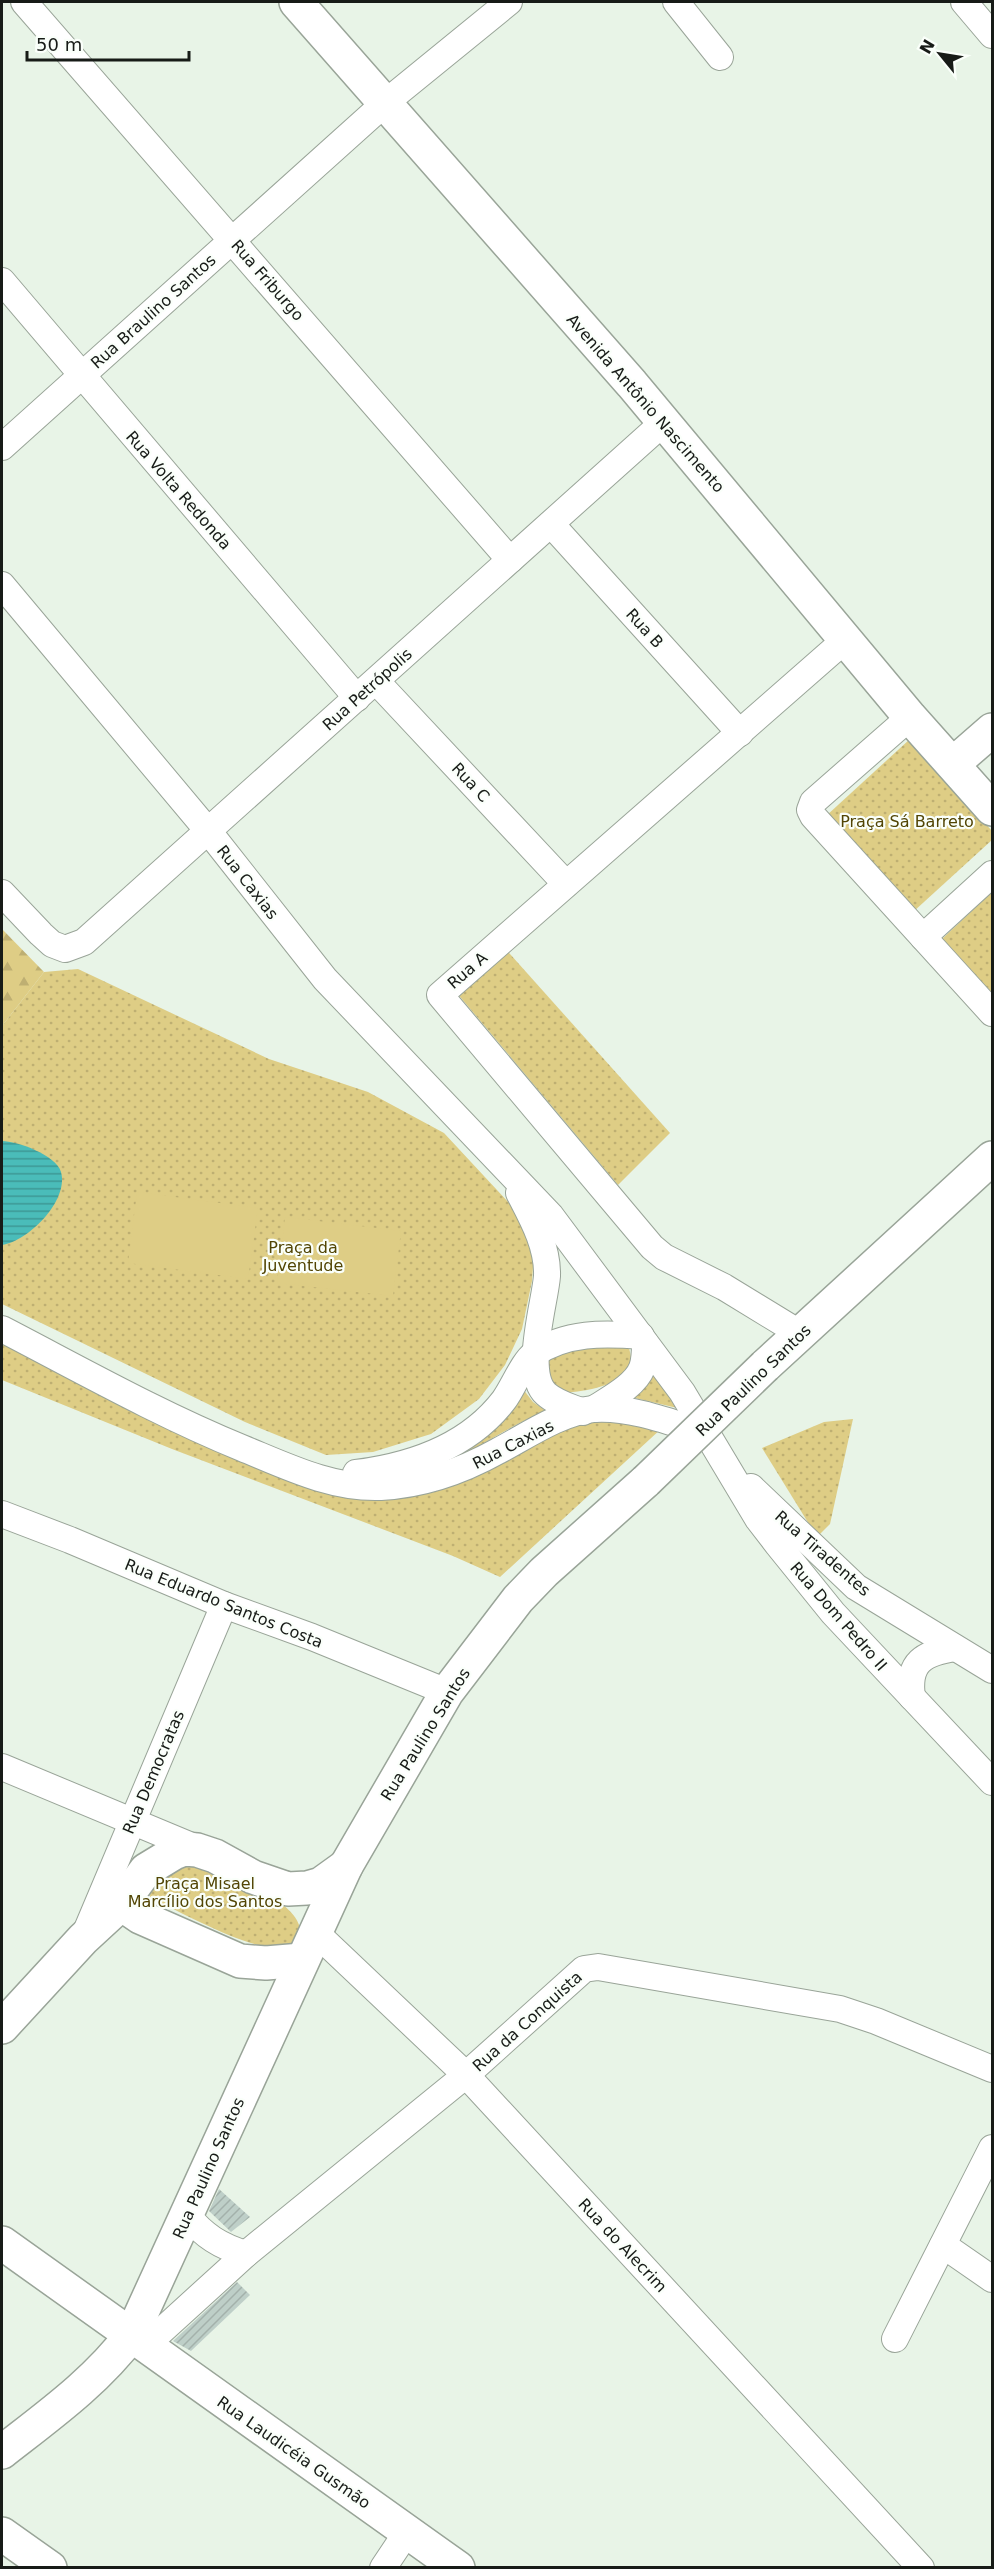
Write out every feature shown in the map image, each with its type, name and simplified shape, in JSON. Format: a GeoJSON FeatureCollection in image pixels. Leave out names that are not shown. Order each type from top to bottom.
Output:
{"type":"FeatureCollection","features":[{"type":"Feature","properties":{"kind":"main road","name":"Avenida Antônio Nascimento"},"geometry":{"type":"LineString","coordinates":[[296,2],[664,422],[910,717],[993,809]]}},
{"type":"Feature","properties":{"kind":"main road"},"geometry":{"type":"LineString","coordinates":[[953,764],[993,730]]}},
{"type":"Feature","properties":{"kind":"main road","name":"Rua Paulino Santos"},"geometry":{"type":"LineString","coordinates":[[2,2452],[82,2390],[114,2358],[139,2340],[187,2215],[346,1866],[447,1692],[512,1607],[544,1572],[646,1481],[765,1366],[993,1158]]}},
{"type":"Feature","properties":{"kind":"main road"},"geometry":{"type":"LineString","coordinates":[[2,2027],[83,1939],[121,1904],[146,1870],[160,1860],[184,1849],[197,1850],[215,1856],[253,1877],[288,1889],[307,1888],[321,1884],[346,1866]]}},
{"type":"Feature","properties":{"kind":"main road"},"geometry":{"type":"LineString","coordinates":[[121,1904],[140,1917],[240,1960],[266,1963],[308,1946],[253,1877]]}},
{"type":"Feature","properties":{"kind":"main road","name":"Rua Laudicéia Gusmão"},"geometry":{"type":"LineString","coordinates":[[2,2243],[458,2568]]}},
{"type":"Feature","properties":{"kind":"main road"},"geometry":{"type":"LineString","coordinates":[[2,2534],[50,2568]]}},
{"type":"Feature","properties":{"kind":"street","name":"Rua Friburgo"},"geometry":{"type":"LineString","coordinates":[[24,2],[234,239],[510,560]]}},
{"type":"Feature","properties":{"kind":"street","name":"Rua Braulino Santos"},"geometry":{"type":"LineString","coordinates":[[2,447],[385,103],[509,2]]}},
{"type":"Feature","properties":{"kind":"street"},"geometry":{"type":"LineString","coordinates":[[676,2],[720,57]]}},
{"type":"Feature","properties":{"kind":"street"},"geometry":{"type":"LineString","coordinates":[[964,2],[993,35]]}},
{"type":"Feature","properties":{"kind":"street","name":"Rua Volta Redonda"},"geometry":{"type":"LineString","coordinates":[[2,281],[357,698]]}},
{"type":"Feature","properties":{"kind":"street","name":"Rua Petrópolis"},"geometry":{"type":"LineString","coordinates":[[2,893],[52,944],[65,949],[84,942],[664,422]]}},
{"type":"Feature","properties":{"kind":"street","name":"Rua B"},"geometry":{"type":"LineString","coordinates":[[551,524],[740,733]]}},
{"type":"Feature","properties":{"kind":"street","name":"Rua Caxias"},"geometry":{"type":"LineString","coordinates":[[2,585],[209,832],[325,979],[551,1216],[643,1340]]}},
{"type":"Feature","properties":{"kind":"street","name":"Rua A"},"geometry":{"type":"LineString","coordinates":[[801,1334],[724,1287],[664,1257],[652,1247],[441,996],[441,993],[845,640]]}},
{"type":"Feature","properties":{"kind":"street","name":"Rua C"},"geometry":{"type":"LineString","coordinates":[[376,681],[566,884]]}},
{"type":"Feature","properties":{"kind":"street"},"geometry":{"type":"LineString","coordinates":[[910,717],[813,802],[810,810],[993,1013]]}},
{"type":"Feature","properties":{"kind":"street"},"geometry":{"type":"LineString","coordinates":[[923,937],[993,874]]}},
{"type":"Feature","properties":{"kind":"street"},"geometry":{"type":"LineString","coordinates":[[506,1169],[528,1211],[545,1254],[547,1275],[536,1353],[538,1378],[543,1391],[557,1401],[588,1411],[615,1395],[639,1373],[643,1366],[643,1340],[607,1333],[581,1336],[536,1353]]}},
{"type":"Feature","properties":{"kind":"street","name":"Rua Caxias"},"geometry":{"type":"LineString","coordinates":[[2,1329],[176,1419],[317,1478],[367,1487],[421,1481],[458,1471],[537,1429],[588,1411],[631,1412],[708,1434]]}},
{"type":"Feature","properties":{"kind":"street","name":"Rua Dom Pedro II"},"geometry":{"type":"LineString","coordinates":[[643,1340],[682,1392],[758,1519],[778,1545],[833,1613],[993,1782]]}},
{"type":"Feature","properties":{"kind":"street","name":"Rua Caxias"},"geometry":{"type":"LineString","coordinates":[[317,1478],[384,1470],[422,1458],[453,1443],[482,1422],[498,1406],[536,1353]]}},
{"type":"Feature","properties":{"kind":"street","name":"Rua Tiradentes"},"geometry":{"type":"LineString","coordinates":[[725,1461],[769,1507],[856,1587],[993,1670]]}},
{"type":"Feature","properties":{"kind":"street","name":"Rua Eduardo Santos Costa"},"geometry":{"type":"LineString","coordinates":[[2,1514],[224,1605],[312,1637],[447,1692]]}},
{"type":"Feature","properties":{"kind":"street","name":"Rua Democratas"},"geometry":{"type":"LineString","coordinates":[[83,1939],[224,1605]]}},
{"type":"Feature","properties":{"kind":"street"},"geometry":{"type":"LineString","coordinates":[[912,1697],[910,1678],[916,1665],[929,1654],[955,1648]]}},
{"type":"Feature","properties":{"kind":"street"},"geometry":{"type":"LineString","coordinates":[[2,1767],[215,1856]]}},
{"type":"Feature","properties":{"kind":"street","name":"Rua do Alecrim"},"geometry":{"type":"LineString","coordinates":[[308,1946],[466,2075],[921,2568]]}},
{"type":"Feature","properties":{"kind":"street","name":"Rua da Conquista"},"geometry":{"type":"LineString","coordinates":[[139,2340],[466,2075],[584,1969],[598,1967],[840,2009],[876,2021],[993,2069]]}},
{"type":"Feature","properties":{"kind":"street"},"geometry":{"type":"LineString","coordinates":[[895,2339],[993,2148]]}},
{"type":"Feature","properties":{"kind":"street"},"geometry":{"type":"LineString","coordinates":[[187,2215],[200,2231],[215,2242],[246,2254]]}},
{"type":"Feature","properties":{"kind":"street"},"geometry":{"type":"LineString","coordinates":[[943,2245],[993,2279]]}},
{"type":"Feature","properties":{"kind":"street"},"geometry":{"type":"LineString","coordinates":[[383,2568],[407,2532]]}},
{"type":"Feature","properties":{"kind":"green space","name":"Praça Sá Barreto"},"geometry":{"type":"Polygon","coordinates":[[[910,739],[992,831],[992,840],[913,912],[826,816],[910,739]]]}},
{"type":"Feature","properties":{"kind":"green space"},"geometry":{"type":"Polygon","coordinates":[[[992,892],[992,993],[942,939],[992,892]]]}},
{"type":"Feature","properties":{"kind":"green space"},"geometry":{"type":"Polygon","coordinates":[[[2,929],[44,972],[2,1026],[2,929]]]}},
{"type":"Feature","properties":{"kind":"green space"},"geometry":{"type":"Polygon","coordinates":[[[502,945],[670,1133],[618,1185],[456,992],[502,945]]]}},
{"type":"Feature","properties":{"kind":"green space","name":"Praça da Juventude"},"geometry":{"type":"Polygon","coordinates":[[[78,969],[269,1059],[368,1092],[444,1133],[522,1217],[534,1253],[532,1281],[522,1329],[505,1365],[479,1399],[431,1434],[373,1452],[326,1455],[245,1422],[2,1304],[2,1026],[44,972],[78,969]]]}},
{"type":"Feature","properties":{"kind":"green space"},"geometry":{"type":"Polygon","coordinates":[[[137,1192],[258,1208],[248,1279],[128,1263],[137,1192]]]}},
{"type":"Feature","properties":{"kind":"green space"},"geometry":{"type":"Polygon","coordinates":[[[285,1217],[401,1231],[393,1296],[277,1283],[285,1217]]]}},
{"type":"Feature","properties":{"kind":"green space"},"geometry":{"type":"Polygon","coordinates":[[[627,1342],[631,1356],[630,1367],[617,1380],[596,1388],[565,1393],[554,1390],[542,1381],[544,1351],[627,1342]]]}},
{"type":"Feature","properties":{"kind":"green space"},"geometry":{"type":"Polygon","coordinates":[[[2,1343],[348,1493],[543,1431],[608,1415],[662,1428],[500,1577],[453,1556],[172,1449],[2,1380],[2,1343]]]}},
{"type":"Feature","properties":{"kind":"green space"},"geometry":{"type":"Polygon","coordinates":[[[650,1362],[686,1410],[626,1396],[650,1362]]]}},
{"type":"Feature","properties":{"kind":"green space"},"geometry":{"type":"Polygon","coordinates":[[[523,1389],[533,1402],[546,1411],[444,1464],[523,1389]]]}},
{"type":"Feature","properties":{"kind":"green space"},"geometry":{"type":"Polygon","coordinates":[[[853,1419],[830,1524],[817,1537],[762,1448],[824,1422],[853,1419]]]}},
{"type":"Feature","properties":{"kind":"green space","name":"Praça Misael Marcílio dos Santos"},"geometry":{"type":"Polygon","coordinates":[[[190,1859],[251,1885],[282,1904],[299,1925],[299,1939],[283,1948],[253,1944],[217,1930],[152,1899],[147,1892],[152,1875],[190,1859]]]}},
{"type":"Feature","properties":{"kind":"water"},"geometry":{"type":"Polygon","coordinates":[[[2,1141],[26,1146],[52,1160],[61,1172],[62,1183],[53,1207],[44,1218],[23,1236],[2,1245],[2,1141]]]}},
{"type":"Feature","properties":{"kind":"building"},"geometry":{"type":"Polygon","coordinates":[[[219,2189],[250,2217],[231,2232],[209,2211],[219,2189]]]}},
{"type":"Feature","properties":{"kind":"building"},"geometry":{"type":"Polygon","coordinates":[[[237,2282],[250,2295],[191,2351],[173,2341],[237,2282]]]}}]}
